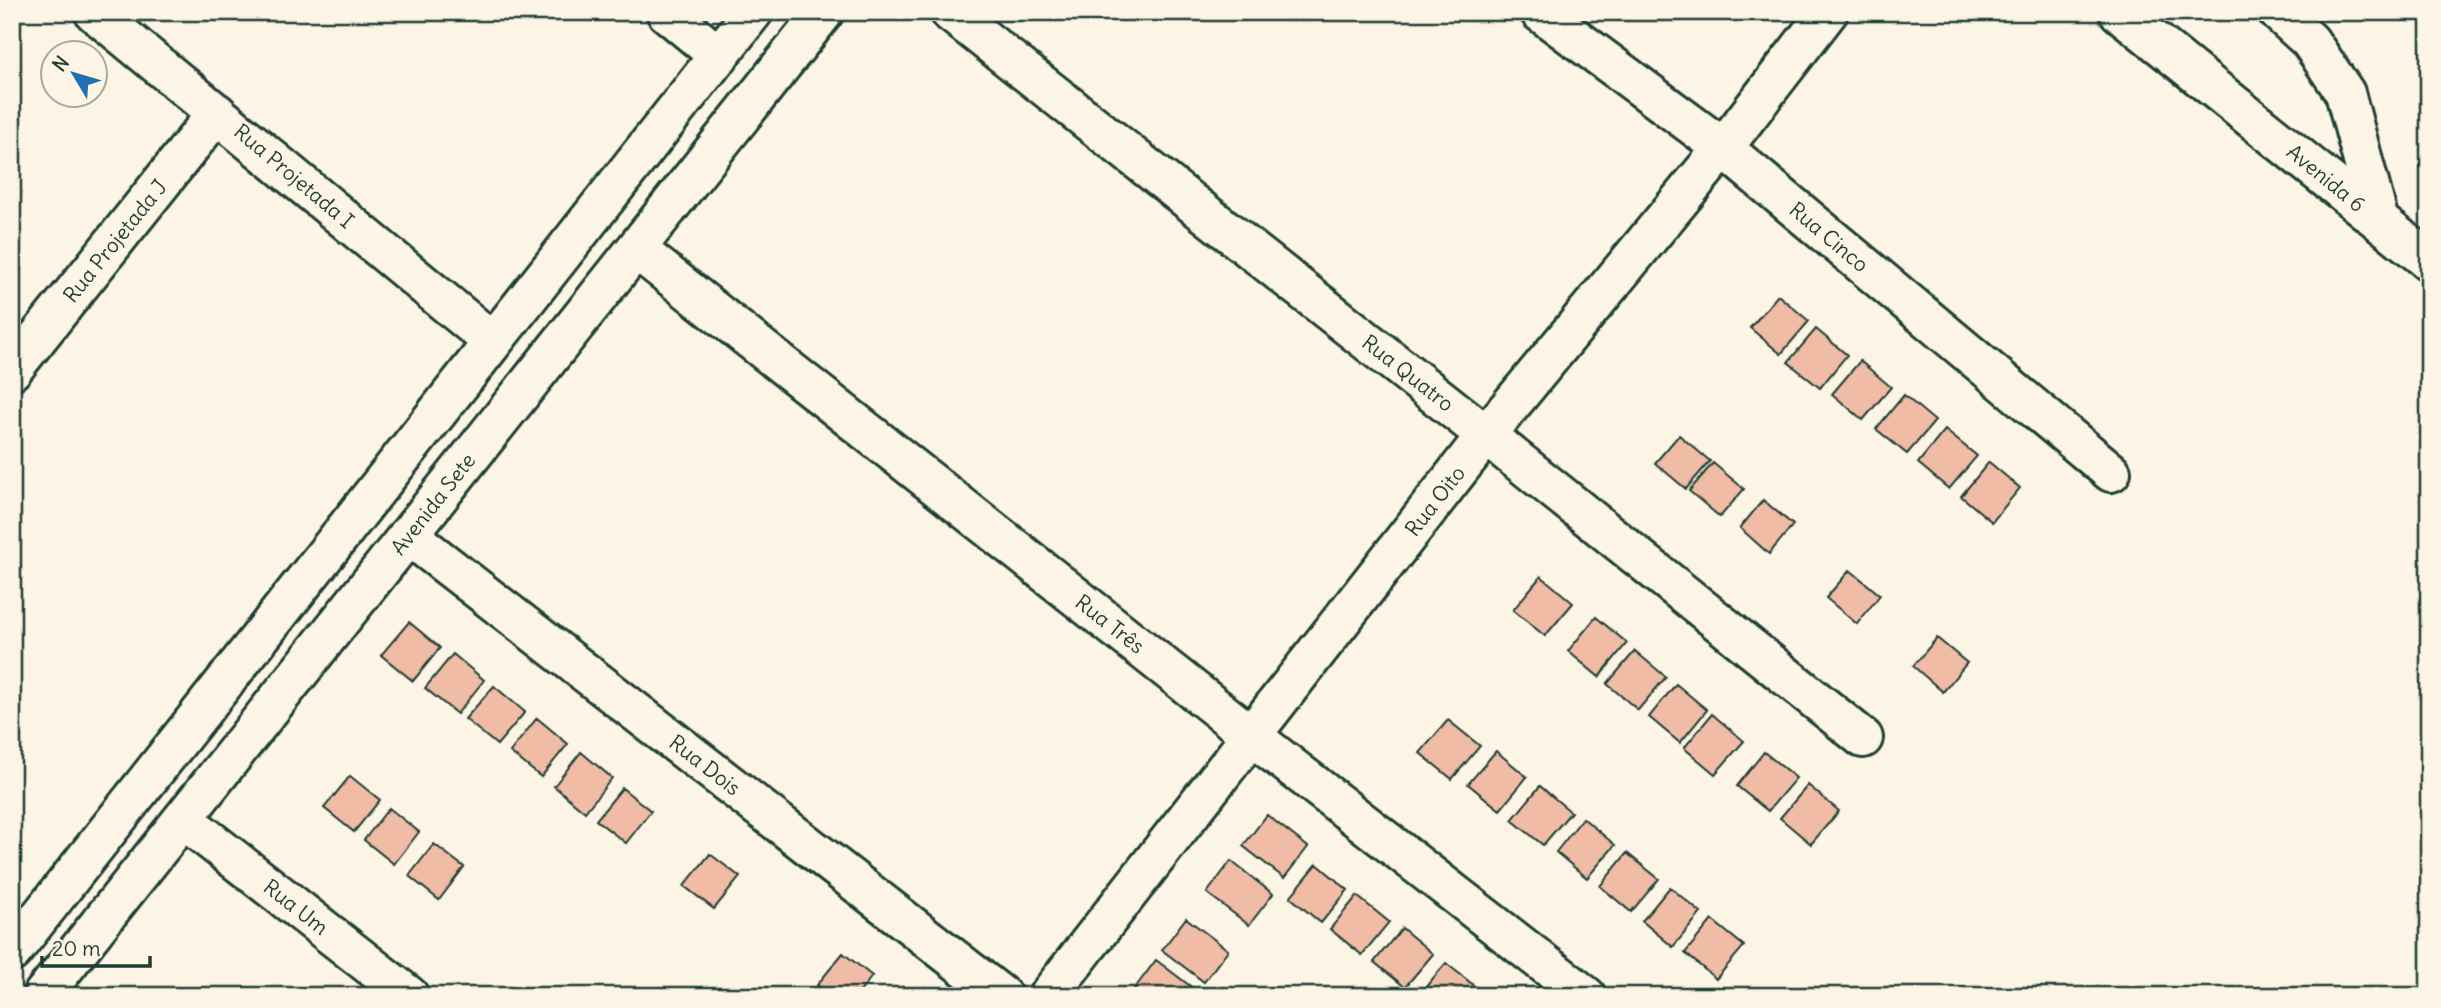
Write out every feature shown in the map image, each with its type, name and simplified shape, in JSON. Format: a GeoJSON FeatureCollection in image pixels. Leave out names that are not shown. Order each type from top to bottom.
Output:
{"type":"FeatureCollection","features":[{"type":"Feature","properties":{"kind":"street","name":"Rua Projetada I"},"geometry":{"type":"LineString","coordinates":[[94,12],[493,342]]}},
{"type":"Feature","properties":{"kind":"street"},"geometry":{"type":"LineString","coordinates":[[666,12],[719,56]]}},
{"type":"Feature","properties":{"kind":"street"},"geometry":{"type":"LineString","coordinates":[[12,952],[753,12]]}},
{"type":"Feature","properties":{"kind":"street","name":"Avenida Sete"},"geometry":{"type":"LineString","coordinates":[[42,996],[824,12]]}},
{"type":"Feature","properties":{"kind":"street","name":"Rua Quatro"},"geometry":{"type":"LineString","coordinates":[[950,12],[1863,737]]}},
{"type":"Feature","properties":{"kind":"street","name":"Rua Cinco"},"geometry":{"type":"LineString","coordinates":[[1540,12],[1723,148],[2111,472]]}},
{"type":"Feature","properties":{"kind":"street","name":"Rua Oito"},"geometry":{"type":"LineString","coordinates":[[1048,996],[1253,737],[1486,435],[1723,148],[1828,12]]}},
{"type":"Feature","properties":{"kind":"street","name":"Avenida 6"},"geometry":{"type":"LineString","coordinates":[[2119,12],[2379,221]]}},
{"type":"Feature","properties":{"kind":"street","name":"Avenida 6"},"geometry":{"type":"LineString","coordinates":[[2277,12],[2311,41],[2345,93],[2379,221]]}},
{"type":"Feature","properties":{"kind":"street","name":"Rua Projetada J"},"geometry":{"type":"LineString","coordinates":[[12,370],[217,113]]}},
{"type":"Feature","properties":{"kind":"street"},"geometry":{"type":"LineString","coordinates":[[2379,221],[2429,261]]}},
{"type":"Feature","properties":{"kind":"street","name":"Rua Três"},"geometry":{"type":"LineString","coordinates":[[636,248],[1253,737],[1586,996]]}},
{"type":"Feature","properties":{"kind":"street","name":"Rua Dois"},"geometry":{"type":"LineString","coordinates":[[408,535],[1002,996]]}},
{"type":"Feature","properties":{"kind":"street","name":"Rua Um"},"geometry":{"type":"LineString","coordinates":[[183,819],[409,996]]}},
{"type":"Feature","properties":{"kind":"building"},"geometry":{"type":"Polygon","coordinates":[[[1778,295],[1809,321],[1781,354],[1750,328],[1778,295]]]}},
{"type":"Feature","properties":{"kind":"building"},"geometry":{"type":"Polygon","coordinates":[[[1816,329],[1847,355],[1820,388],[1788,362],[1816,329]]]}},
{"type":"Feature","properties":{"kind":"building"},"geometry":{"type":"Polygon","coordinates":[[[1860,361],[1891,387],[1863,420],[1832,394],[1860,361]]]}},
{"type":"Feature","properties":{"kind":"building"},"geometry":{"type":"Polygon","coordinates":[[[1904,395],[1935,421],[1907,454],[1876,429],[1904,395]]]}},
{"type":"Feature","properties":{"kind":"building"},"geometry":{"type":"Polygon","coordinates":[[[1945,430],[1977,456],[1949,489],[1918,463],[1945,430]]]}},
{"type":"Feature","properties":{"kind":"building"},"geometry":{"type":"Polygon","coordinates":[[[1679,435],[1710,461],[1686,489],[1655,463],[1679,435]]]}},
{"type":"Feature","properties":{"kind":"building"},"geometry":{"type":"Polygon","coordinates":[[[1989,462],[2020,488],[1992,522],[1961,496],[1989,462]]]}},
{"type":"Feature","properties":{"kind":"building"},"geometry":{"type":"Polygon","coordinates":[[[1713,463],[1744,489],[1720,517],[1689,491],[1713,463]]]}},
{"type":"Feature","properties":{"kind":"building"},"geometry":{"type":"Polygon","coordinates":[[[1763,500],[1793,525],[1769,554],[1740,528],[1763,500]]]}},
{"type":"Feature","properties":{"kind":"building"},"geometry":{"type":"Polygon","coordinates":[[[1850,570],[1880,595],[1857,624],[1826,598],[1850,570]]]}},
{"type":"Feature","properties":{"kind":"building"},"geometry":{"type":"Polygon","coordinates":[[[1541,576],[1573,603],[1545,636],[1513,610],[1541,576]]]}},
{"type":"Feature","properties":{"kind":"building"},"geometry":{"type":"Polygon","coordinates":[[[1596,617],[1627,643],[1599,677],[1568,651],[1596,617]]]}},
{"type":"Feature","properties":{"kind":"building"},"geometry":{"type":"Polygon","coordinates":[[[409,622],[440,648],[413,681],[381,655],[409,622]]]}},
{"type":"Feature","properties":{"kind":"building"},"geometry":{"type":"Polygon","coordinates":[[[1937,638],[1967,663],[1943,692],[1913,666],[1937,638]]]}},
{"type":"Feature","properties":{"kind":"building"},"geometry":{"type":"Polygon","coordinates":[[[1635,651],[1666,677],[1638,710],[1607,684],[1635,651]]]}},
{"type":"Feature","properties":{"kind":"building"},"geometry":{"type":"Polygon","coordinates":[[[453,654],[484,680],[457,714],[425,688],[453,654]]]}},
{"type":"Feature","properties":{"kind":"building"},"geometry":{"type":"Polygon","coordinates":[[[1676,684],[1707,710],[1680,743],[1649,717],[1676,684]]]}},
{"type":"Feature","properties":{"kind":"building"},"geometry":{"type":"Polygon","coordinates":[[[494,686],[525,712],[497,745],[465,719],[494,686]]]}},
{"type":"Feature","properties":{"kind":"building"},"geometry":{"type":"Polygon","coordinates":[[[1712,714],[1744,741],[1715,774],[1684,748],[1712,714]]]}},
{"type":"Feature","properties":{"kind":"building"},"geometry":{"type":"Polygon","coordinates":[[[537,718],[568,744],[541,777],[510,752],[537,718]]]}},
{"type":"Feature","properties":{"kind":"building"},"geometry":{"type":"Polygon","coordinates":[[[1448,720],[1480,746],[1452,779],[1420,753],[1448,720]]]}},
{"type":"Feature","properties":{"kind":"building"},"geometry":{"type":"Polygon","coordinates":[[[1496,751],[1527,777],[1500,810],[1468,784],[1496,751]]]}},
{"type":"Feature","properties":{"kind":"building"},"geometry":{"type":"Polygon","coordinates":[[[581,752],[612,778],[585,812],[554,786],[581,752]]]}},
{"type":"Feature","properties":{"kind":"building"},"geometry":{"type":"Polygon","coordinates":[[[1764,752],[1796,778],[1768,811],[1737,786],[1764,752]]]}},
{"type":"Feature","properties":{"kind":"building"},"geometry":{"type":"Polygon","coordinates":[[[350,776],[380,800],[354,832],[324,808],[350,776]]]}},
{"type":"Feature","properties":{"kind":"building"},"geometry":{"type":"Polygon","coordinates":[[[1808,785],[1839,811],[1811,844],[1780,818],[1808,785]]]}},
{"type":"Feature","properties":{"kind":"building"},"geometry":{"type":"Polygon","coordinates":[[[1540,786],[1571,812],[1543,845],[1512,820],[1540,786]]]}},
{"type":"Feature","properties":{"kind":"building"},"geometry":{"type":"Polygon","coordinates":[[[622,788],[651,811],[626,843],[596,820],[622,788]]]}},
{"type":"Feature","properties":{"kind":"building"},"geometry":{"type":"Polygon","coordinates":[[[389,808],[419,832],[394,864],[364,840],[389,808]]]}},
{"type":"Feature","properties":{"kind":"building"},"geometry":{"type":"Polygon","coordinates":[[[1267,815],[1308,847],[1284,878],[1243,846],[1267,815]]]}},
{"type":"Feature","properties":{"kind":"building"},"geometry":{"type":"Polygon","coordinates":[[[1583,818],[1615,845],[1587,878],[1556,852],[1583,818]]]}},
{"type":"Feature","properties":{"kind":"building"},"geometry":{"type":"Polygon","coordinates":[[[434,844],[464,867],[439,900],[409,876],[434,844]]]}},
{"type":"Feature","properties":{"kind":"building"},"geometry":{"type":"Polygon","coordinates":[[[1627,853],[1659,879],[1631,912],[1600,886],[1627,853]]]}},
{"type":"Feature","properties":{"kind":"building"},"geometry":{"type":"Polygon","coordinates":[[[710,854],[740,877],[714,909],[684,886],[710,854]]]}},
{"type":"Feature","properties":{"kind":"building"},"geometry":{"type":"Polygon","coordinates":[[[1231,861],[1273,894],[1249,925],[1207,893],[1231,861]]]}},
{"type":"Feature","properties":{"kind":"building"},"geometry":{"type":"Polygon","coordinates":[[[1317,864],[1348,890],[1321,923],[1290,897],[1317,864]]]}},
{"type":"Feature","properties":{"kind":"building"},"geometry":{"type":"Polygon","coordinates":[[[1670,887],[1701,913],[1673,947],[1642,921],[1670,887]]]}},
{"type":"Feature","properties":{"kind":"building"},"geometry":{"type":"Polygon","coordinates":[[[1357,896],[1389,922],[1362,955],[1330,929],[1357,896]]]}},
{"type":"Feature","properties":{"kind":"building"},"geometry":{"type":"Polygon","coordinates":[[[1186,918],[1228,950],[1204,982],[1162,950],[1186,918]]]}},
{"type":"Feature","properties":{"kind":"building"},"geometry":{"type":"Polygon","coordinates":[[[1712,920],[1744,946],[1716,979],[1685,953],[1712,920]]]}},
{"type":"Feature","properties":{"kind":"building"},"geometry":{"type":"Polygon","coordinates":[[[1402,928],[1433,954],[1405,987],[1374,962],[1402,928]]]}},
{"type":"Feature","properties":{"kind":"building"},"geometry":{"type":"Polygon","coordinates":[[[843,953],[872,976],[857,996],[831,996],[817,985],[843,953]]]}},
{"type":"Feature","properties":{"kind":"building"},"geometry":{"type":"Polygon","coordinates":[[[1156,960],[1198,992],[1195,996],[1137,996],[1132,992],[1156,960]]]}},
{"type":"Feature","properties":{"kind":"building"},"geometry":{"type":"Polygon","coordinates":[[[1446,963],[1477,988],[1471,996],[1418,996],[1446,963]]]}}]}
